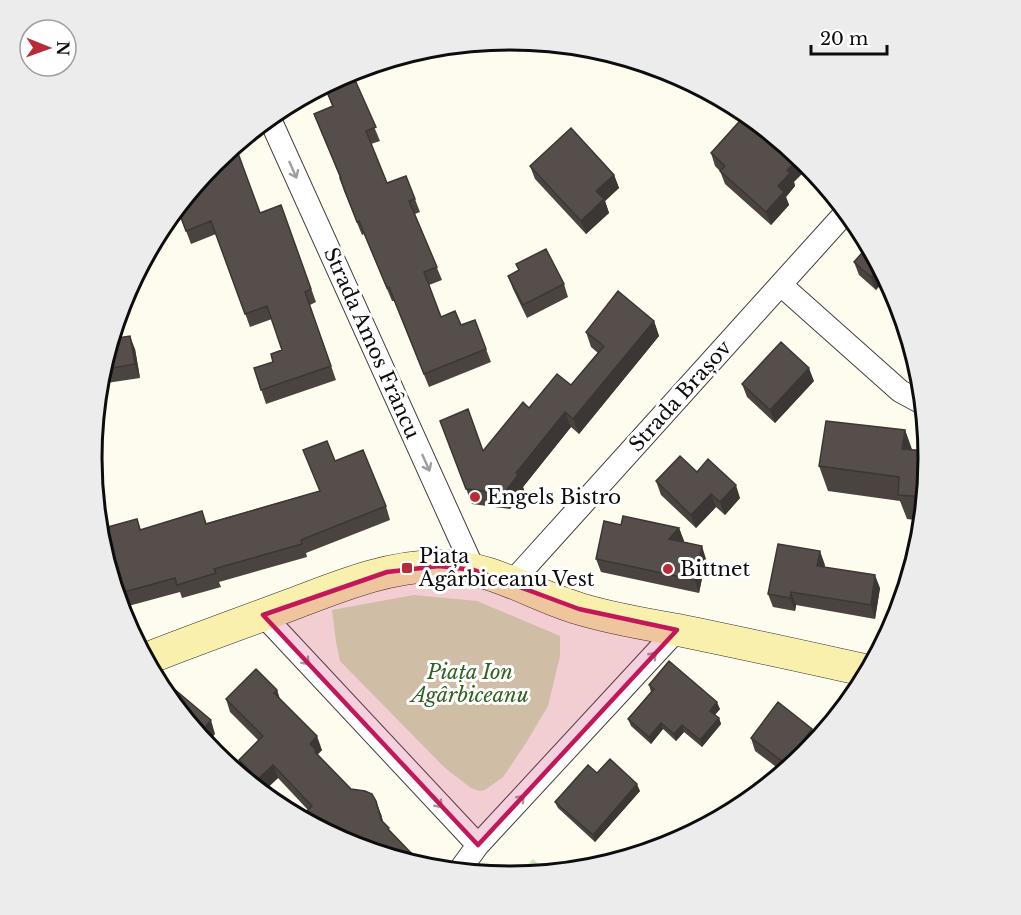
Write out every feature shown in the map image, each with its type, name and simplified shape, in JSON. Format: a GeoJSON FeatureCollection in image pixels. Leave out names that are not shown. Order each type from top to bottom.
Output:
{"type":"FeatureCollection","features":[{"type":"Feature","properties":{"kind":"main road"},"geometry":{"type":"LineString","coordinates":[[155,658],[352,582],[407,568],[439,566],[474,570],[513,582],[579,609],[620,620],[860,669]]}},
{"type":"Feature","properties":{"kind":"street","name":"Strada Amos Frâncu"},"geometry":{"type":"LineString","coordinates":[[273,126],[474,570]]}},
{"type":"Feature","properties":{"kind":"street","name":"Strada Brașov"},"geometry":{"type":"LineString","coordinates":[[513,582],[841,218]]}},
{"type":"Feature","properties":{"kind":"street"},"geometry":{"type":"LineString","coordinates":[[781,285],[900,391],[914,399]]}},
{"type":"Feature","properties":{"kind":"street"},"geometry":{"type":"LineString","coordinates":[[263,615],[478,845]]}},
{"type":"Feature","properties":{"kind":"street"},"geometry":{"type":"LineString","coordinates":[[465,863],[478,845],[677,630]]}},
{"type":"Feature","properties":{"kind":"highlighted area"},"geometry":{"type":"Polygon","coordinates":[[[439,566],[474,570],[579,609],[677,630],[478,845],[263,615],[387,572],[439,566]]]}},
{"type":"Feature","properties":{"kind":"green space","name":"Piața Ion Agârbiceanu"},"geometry":{"type":"Polygon","coordinates":[[[414,595],[477,601],[560,636],[560,656],[548,706],[503,777],[485,790],[479,791],[471,788],[445,768],[340,661],[332,610],[414,595]]]}},
{"type":"Feature","properties":{"kind":"green space"},"geometry":{"type":"Polygon","coordinates":[[[533,859],[539,865],[537,865],[527,865],[533,859]]]}},
{"type":"Feature","properties":{"kind":"building"},"geometry":{"type":"Polygon","coordinates":[[[355,81],[376,127],[366,131],[387,183],[406,176],[415,199],[409,201],[437,267],[424,272],[441,317],[455,311],[461,325],[475,320],[486,349],[424,374],[389,287],[387,288],[359,221],[357,222],[314,114],[333,106],[328,93],[355,81]]]}},
{"type":"Feature","properties":{"kind":"building"},"geometry":{"type":"Polygon","coordinates":[[[740,120],[794,164],[787,170],[790,173],[778,186],[784,192],[766,212],[720,171],[725,166],[711,153],[740,120]]]}},
{"type":"Feature","properties":{"kind":"building"},"geometry":{"type":"Polygon","coordinates":[[[571,128],[614,175],[596,191],[604,199],[581,221],[530,166],[571,128]]]}},
{"type":"Feature","properties":{"kind":"building"},"geometry":{"type":"Polygon","coordinates":[[[238,154],[260,213],[281,205],[311,289],[305,292],[331,366],[261,390],[254,368],[273,362],[271,354],[282,350],[267,306],[245,314],[211,221],[186,231],[181,217],[204,188],[238,154]]]}},
{"type":"Feature","properties":{"kind":"building"},"geometry":{"type":"Polygon","coordinates":[[[546,249],[564,284],[523,305],[508,276],[519,270],[516,264],[546,249]]]}},
{"type":"Feature","properties":{"kind":"building"},"geometry":{"type":"Polygon","coordinates":[[[863,252],[874,273],[871,277],[854,262],[863,252]]]}},
{"type":"Feature","properties":{"kind":"building"},"geometry":{"type":"Polygon","coordinates":[[[618,291],[654,321],[573,419],[565,412],[516,473],[518,475],[504,493],[466,489],[440,421],[468,409],[483,451],[523,402],[529,408],[557,374],[571,385],[604,346],[586,332],[618,291]]]}},
{"type":"Feature","properties":{"kind":"building"},"geometry":{"type":"Polygon","coordinates":[[[130,336],[135,364],[112,368],[116,352],[120,338],[130,336]]]}},
{"type":"Feature","properties":{"kind":"building"},"geometry":{"type":"Polygon","coordinates":[[[781,342],[809,368],[770,410],[742,384],[781,342]]]}},
{"type":"Feature","properties":{"kind":"building"},"geometry":{"type":"Polygon","coordinates":[[[826,421],[905,430],[902,449],[918,450],[917,496],[898,495],[899,477],[819,466],[826,421]]]}},
{"type":"Feature","properties":{"kind":"building"},"geometry":{"type":"Polygon","coordinates":[[[327,441],[335,461],[363,450],[386,506],[301,540],[302,544],[214,569],[216,573],[177,585],[175,578],[125,592],[108,527],[137,519],[140,530],[202,511],[206,524],[320,491],[303,450],[327,441]]]}},
{"type":"Feature","properties":{"kind":"building"},"geometry":{"type":"Polygon","coordinates":[[[680,456],[697,472],[708,459],[736,485],[720,502],[711,494],[691,515],[656,481],[680,456]]]}},
{"type":"Feature","properties":{"kind":"building"},"geometry":{"type":"Polygon","coordinates":[[[623,516],[679,528],[669,539],[702,546],[695,580],[596,559],[604,521],[621,525],[623,516]]]}},
{"type":"Feature","properties":{"kind":"building"},"geometry":{"type":"Polygon","coordinates":[[[778,544],[820,551],[817,566],[875,575],[871,605],[791,592],[790,598],[768,594],[778,544]]]}},
{"type":"Feature","properties":{"kind":"building"},"geometry":{"type":"Polygon","coordinates":[[[669,661],[717,702],[710,711],[719,718],[700,740],[682,725],[674,734],[661,723],[649,737],[628,719],[654,689],[649,685],[669,661]]]}},
{"type":"Feature","properties":{"kind":"building"},"geometry":{"type":"Polygon","coordinates":[[[256,669],[277,690],[274,693],[317,736],[310,744],[316,750],[315,752],[351,789],[372,794],[381,820],[412,854],[354,834],[307,811],[312,806],[273,765],[259,778],[252,772],[239,760],[263,736],[226,699],[256,669]]]}},
{"type":"Feature","properties":{"kind":"building"},"geometry":{"type":"Polygon","coordinates":[[[175,690],[211,720],[205,728],[175,690]]]}},
{"type":"Feature","properties":{"kind":"building"},"geometry":{"type":"Polygon","coordinates":[[[778,702],[812,729],[801,744],[783,762],[751,738],[778,702]]]}},
{"type":"Feature","properties":{"kind":"building"},"geometry":{"type":"Polygon","coordinates":[[[610,759],[637,784],[593,835],[555,802],[588,765],[597,773],[610,759]]]}},
{"type":"Feature","properties":{"kind":"place","name":"Engels Bistro"},"geometry":{"type":"Point","coordinates":[475,497]}},
{"type":"Feature","properties":{"kind":"place","name":"Piața Agârbiceanu Vest"},"geometry":{"type":"Point","coordinates":[407,568]}},
{"type":"Feature","properties":{"kind":"place","name":"Bittnet"},"geometry":{"type":"Point","coordinates":[668,569]}}]}
